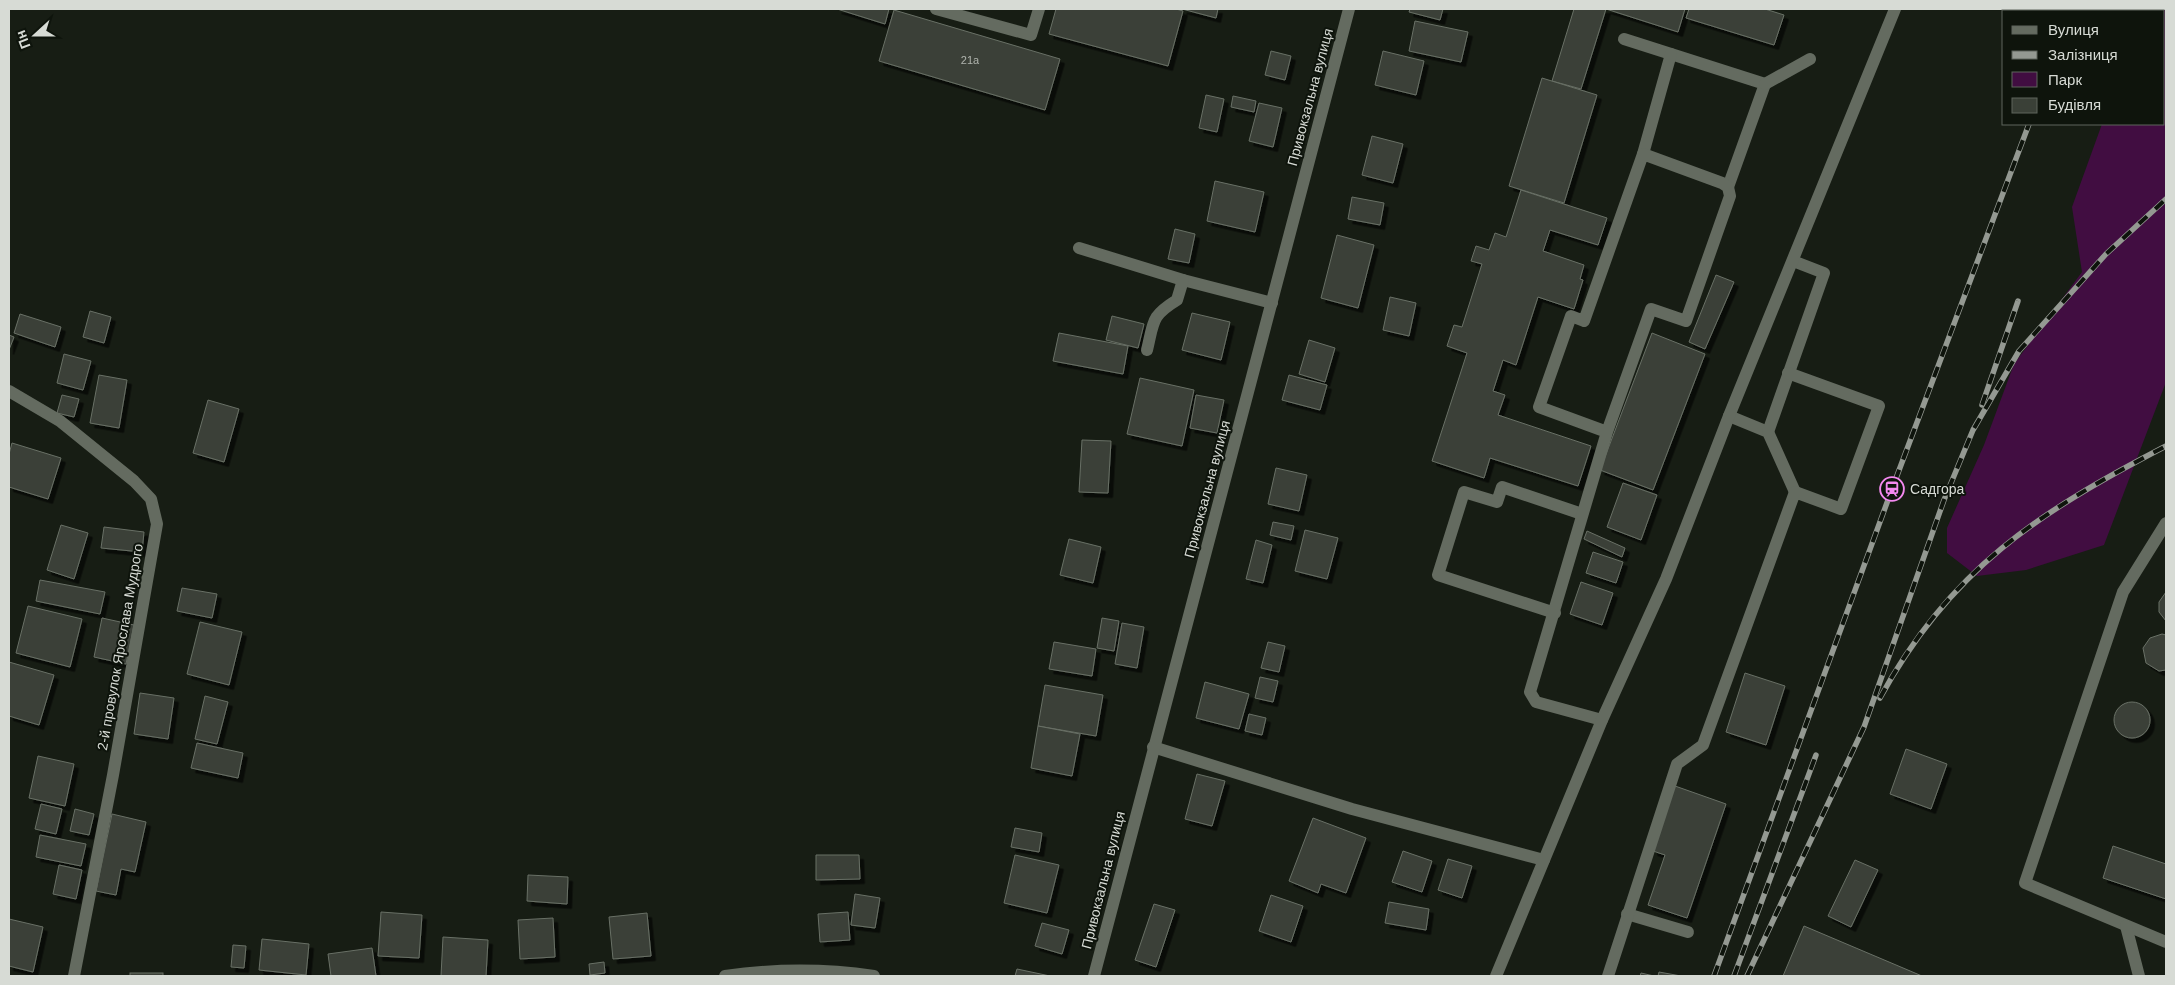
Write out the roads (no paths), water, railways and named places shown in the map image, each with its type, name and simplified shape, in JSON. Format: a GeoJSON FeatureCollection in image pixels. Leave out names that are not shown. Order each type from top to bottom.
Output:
{"type":"FeatureCollection","features":[{"type":"Feature","properties":{"kind":"street"},"geometry":{"type":"LineString","coordinates":[[936,9],[1031,35],[1039,9]]}},
{"type":"Feature","properties":{"kind":"street","name":"Привокзальна вулиця"},"geometry":{"type":"LineString","coordinates":[[1094,976],[1349,9]]}},
{"type":"Feature","properties":{"kind":"street"},"geometry":{"type":"LineString","coordinates":[[1496,976],[1602,720],[1666,579],[1729,416],[1895,9]]}},
{"type":"Feature","properties":{"kind":"street"},"geometry":{"type":"LineString","coordinates":[[1624,39],[1765,84]]}},
{"type":"Feature","properties":{"kind":"street"},"geometry":{"type":"LineString","coordinates":[[1607,432],[1539,407],[1571,316],[1584,321],[1643,154],[1671,54]]}},
{"type":"Feature","properties":{"kind":"street"},"geometry":{"type":"LineString","coordinates":[[1602,720],[1536,702],[1530,692],[1607,432],[1651,309],[1686,321],[1730,196],[1728,187],[1765,84],[1810,59]]}},
{"type":"Feature","properties":{"kind":"street"},"geometry":{"type":"LineString","coordinates":[[1643,154],[1728,187]]}},
{"type":"Feature","properties":{"kind":"street"},"geometry":{"type":"LineString","coordinates":[[1079,248],[1183,280],[1272,303]]}},
{"type":"Feature","properties":{"kind":"street"},"geometry":{"type":"LineString","coordinates":[[1608,976],[1677,764],[1703,745],[1795,492],[1768,432],[1824,273],[1793,261]]}},
{"type":"Feature","properties":{"kind":"street"},"geometry":{"type":"LineString","coordinates":[[1147,350],[1155,315],[1164,307],[1177,300],[1183,280]]}},
{"type":"Feature","properties":{"kind":"street"},"geometry":{"type":"LineString","coordinates":[[1788,373],[1879,406],[1841,509],[1795,492]]}},
{"type":"Feature","properties":{"kind":"street","name":"2-й провулок Ярослава Мудрого"},"geometry":{"type":"LineString","coordinates":[[9,391],[60,422],[134,481],[152,499],[157,524],[113,775],[74,976]]}},
{"type":"Feature","properties":{"kind":"street"},"geometry":{"type":"LineString","coordinates":[[1729,416],[1768,432]]}},
{"type":"Feature","properties":{"kind":"street"},"geometry":{"type":"LineString","coordinates":[[1554,613],[1438,576],[1464,492],[1497,502],[1502,487],[1582,514]]}},
{"type":"Feature","properties":{"kind":"street"},"geometry":{"type":"LineString","coordinates":[[2166,523],[2123,592],[2025,884],[2166,942]]}},
{"type":"Feature","properties":{"kind":"street"},"geometry":{"type":"LineString","coordinates":[[1153,747],[1352,809],[1544,860]]}},
{"type":"Feature","properties":{"kind":"street"},"geometry":{"type":"LineString","coordinates":[[1627,914],[1688,932]]}},
{"type":"Feature","properties":{"kind":"street"},"geometry":{"type":"LineString","coordinates":[[2126,926],[2138,976]]}},
{"type":"Feature","properties":{"kind":"street"},"geometry":{"type":"LineString","coordinates":[[726,976],[752,972],[840,971],[874,976]]}},
{"type":"Feature","properties":{"kind":"railway"},"geometry":{"type":"LineString","coordinates":[[1714,976],[1892,489],[2029,125]]}},
{"type":"Feature","properties":{"kind":"railway"},"geometry":{"type":"LineString","coordinates":[[1747,976],[1864,727],[1944,500],[1973,430],[2019,351],[2106,254],[2166,199]]}},
{"type":"Feature","properties":{"kind":"railway"},"geometry":{"type":"LineString","coordinates":[[1982,405],[2018,301]]}},
{"type":"Feature","properties":{"kind":"railway"},"geometry":{"type":"LineString","coordinates":[[1880,698],[1907,653],[1936,613],[1968,579],[2002,548],[2038,521],[2078,495],[2166,446]]}},
{"type":"Feature","properties":{"kind":"railway"},"geometry":{"type":"LineString","coordinates":[[1734,976],[1816,755]]}},
{"type":"Feature","properties":{"kind":"place","name":"Садгора"},"geometry":{"type":"Point","coordinates":[1892,489]}}]}
